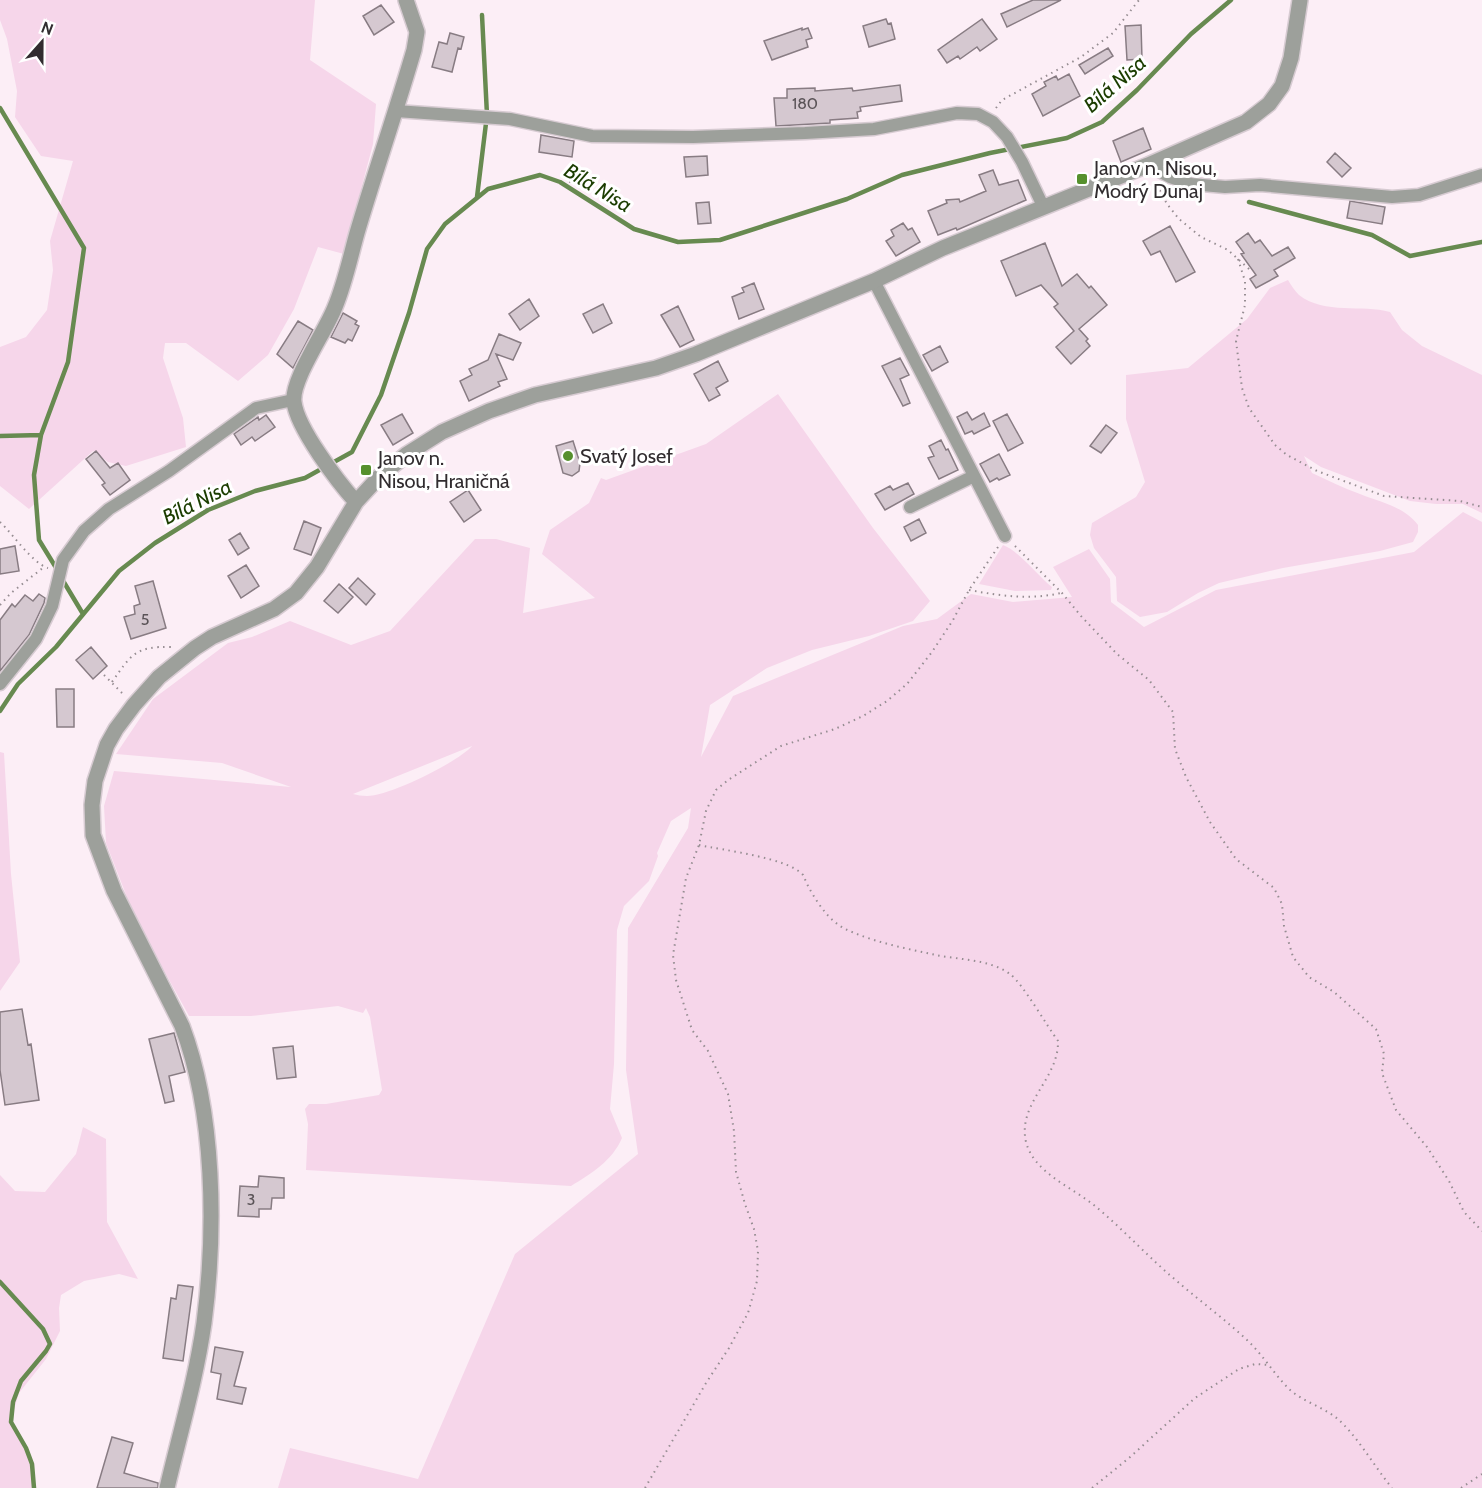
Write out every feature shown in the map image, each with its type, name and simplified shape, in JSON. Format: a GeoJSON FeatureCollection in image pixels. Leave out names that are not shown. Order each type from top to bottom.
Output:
{"type":"FeatureCollection","features":[{"type":"Feature","properties":{"kind":"street"},"geometry":{"type":"LineString","coordinates":[[356,502],[332,475],[296,414],[293,400],[297,382],[330,322],[342,292],[357,234],[414,50],[417,32],[406,0]]}},
{"type":"Feature","properties":{"kind":"street"},"geometry":{"type":"LineString","coordinates":[[167,1488],[194,1376],[204,1323],[210,1199],[204,1119],[189,1045],[182,1026],[114,891],[93,835],[92,805],[95,781],[107,745],[134,705],[159,677],[195,648],[212,637],[274,609],[296,593],[317,567],[356,502],[379,477],[407,454],[442,432],[489,411],[535,395],[656,368],[696,354],[874,281],[943,248],[1148,165],[1246,122],[1269,104],[1282,86],[1291,58],[1299,0]]}},
{"type":"Feature","properties":{"kind":"street"},"geometry":{"type":"LineString","coordinates":[[396,111],[510,119],[592,136],[693,137],[805,134],[874,129],[957,113],[978,114],[1007,137],[1043,206]]}},
{"type":"Feature","properties":{"kind":"street"},"geometry":{"type":"LineString","coordinates":[[1148,165],[1170,177],[1191,184],[1225,187],[1260,186],[1392,197],[1419,195],[1482,175]]}},
{"type":"Feature","properties":{"kind":"street"},"geometry":{"type":"LineString","coordinates":[[874,281],[1005,536]]}},
{"type":"Feature","properties":{"kind":"street"},"geometry":{"type":"LineString","coordinates":[[0,684],[36,639],[52,606],[63,560],[84,531],[109,509],[169,471],[256,408],[293,400]]}},
{"type":"Feature","properties":{"kind":"street"},"geometry":{"type":"LineString","coordinates":[[910,507],[974,476]]}},
{"type":"Feature","properties":{"kind":"path"},"geometry":{"type":"LineString","coordinates":[[988,120],[1002,100],[1081,57],[1113,33],[1139,0]]}},
{"type":"Feature","properties":{"kind":"path"},"geometry":{"type":"LineString","coordinates":[[1148,165],[1167,204],[1179,219],[1201,237],[1219,244],[1250,270]]}},
{"type":"Feature","properties":{"kind":"path"},"geometry":{"type":"LineString","coordinates":[[1238,259],[1245,281],[1245,305],[1236,341],[1242,388],[1249,408],[1275,445],[1287,455],[1317,471],[1384,496],[1460,501],[1482,507]]}},
{"type":"Feature","properties":{"kind":"path"},"geometry":{"type":"LineString","coordinates":[[0,522],[44,567],[11,593],[0,605]]}},
{"type":"Feature","properties":{"kind":"path"},"geometry":{"type":"LineString","coordinates":[[645,1488],[748,1313],[757,1281],[758,1251],[754,1229],[736,1172],[734,1131],[728,1094],[708,1051],[692,1030],[676,980],[673,955],[686,878],[699,845],[706,811],[716,790],[728,780],[782,746],[835,729],[863,716],[887,701],[907,684],[932,652],[1005,536],[1062,593],[1116,654],[1149,680],[1173,712],[1175,749],[1186,777],[1210,822],[1236,859],[1274,888],[1282,904],[1284,926],[1293,957],[1310,977],[1334,992],[1376,1029],[1384,1054],[1382,1073],[1396,1110],[1427,1147],[1449,1181],[1464,1212],[1482,1231]]}},
{"type":"Feature","properties":{"kind":"path"},"geometry":{"type":"LineString","coordinates":[[969,590],[1010,597],[1041,598],[1062,593]]}},
{"type":"Feature","properties":{"kind":"path"},"geometry":{"type":"LineString","coordinates":[[112,682],[130,656],[138,651],[167,646],[195,648]]}},
{"type":"Feature","properties":{"kind":"path"},"geometry":{"type":"LineString","coordinates":[[105,675],[134,705]]}},
{"type":"Feature","properties":{"kind":"path"},"geometry":{"type":"LineString","coordinates":[[699,845],[769,859],[787,865],[802,875],[823,911],[835,923],[852,932],[900,947],[997,967],[1012,975],[1058,1041],[1058,1052],[1053,1069],[1031,1104],[1026,1117],[1026,1144],[1035,1158],[1047,1174],[1094,1205],[1177,1281],[1248,1341],[1290,1390],[1322,1407],[1338,1420],[1392,1488]]}},
{"type":"Feature","properties":{"kind":"path"},"geometry":{"type":"LineString","coordinates":[[1092,1488],[1195,1398],[1239,1369],[1254,1364],[1269,1365]]}},
{"type":"Feature","properties":{"kind":"path"},"geometry":{"type":"LineString","coordinates":[[1461,1488],[1482,1474]]}},
{"type":"Feature","properties":{"kind":"shaded area"},"geometry":{"type":"Polygon","coordinates":[[[0,0],[315,0],[310,60],[376,104],[373,144],[344,254],[318,247],[294,309],[268,355],[238,381],[186,343],[165,343],[163,358],[183,418],[186,447],[126,466],[108,462],[93,451],[29,509],[0,486],[0,347],[26,337],[47,310],[53,270],[50,241],[73,161],[41,156],[15,117],[17,91],[7,39],[0,20],[0,0]]]}},
{"type":"Feature","properties":{"kind":"shaded area"},"geometry":{"type":"Polygon","coordinates":[[[1288,280],[1299,295],[1320,305],[1390,312],[1402,330],[1422,346],[1482,375],[1482,513],[1463,504],[1410,501],[1321,467],[1304,456],[1312,473],[1392,506],[1413,519],[1418,525],[1418,532],[1413,542],[1380,551],[1283,568],[1219,583],[1167,612],[1140,617],[1117,601],[1116,577],[1094,548],[1090,535],[1092,523],[1136,497],[1145,482],[1126,419],[1126,375],[1188,368],[1247,319],[1270,288],[1288,280]]]}},
{"type":"Feature","properties":{"kind":"shaded area"},"geometry":{"type":"Polygon","coordinates":[[[778,394],[873,528],[930,601],[913,621],[869,636],[812,650],[767,668],[710,705],[701,757],[733,696],[903,626],[937,619],[971,594],[1013,602],[1072,597],[1053,567],[1089,549],[1110,579],[1111,602],[1144,627],[1216,590],[1414,552],[1463,512],[1482,522],[1482,1488],[278,1488],[290,1448],[418,1479],[515,1254],[638,1154],[626,1070],[628,928],[688,828],[691,808],[671,821],[657,853],[649,881],[624,906],[617,930],[614,1064],[610,1109],[622,1138],[607,1160],[571,1186],[306,1170],[308,1124],[305,1109],[309,1104],[326,1104],[379,1095],[382,1090],[370,1017],[366,1008],[363,1013],[338,1006],[251,1016],[189,1016],[135,918],[106,843],[104,806],[114,771],[291,787],[222,763],[116,754],[153,699],[228,643],[252,637],[290,621],[351,645],[390,631],[475,539],[496,539],[530,548],[523,613],[595,598],[542,554],[550,530],[589,503],[601,478],[606,480],[706,444],[778,394]],[[472,746],[353,794],[378,795],[423,777],[472,746]]]}},
{"type":"Feature","properties":{"kind":"shaded area"},"geometry":{"type":"Polygon","coordinates":[[[1003,545],[1022,558],[1052,587],[1051,590],[1015,591],[979,584],[1003,545]]]}},
{"type":"Feature","properties":{"kind":"shaded area"},"geometry":{"type":"Polygon","coordinates":[[[0,752],[4,753],[11,874],[20,962],[0,991],[0,752]]]}},
{"type":"Feature","properties":{"kind":"shaded area"},"geometry":{"type":"Polygon","coordinates":[[[83,1127],[106,1139],[107,1222],[138,1279],[119,1274],[84,1281],[61,1295],[60,1331],[46,1359],[19,1393],[11,1419],[28,1450],[36,1488],[0,1488],[0,1175],[15,1191],[45,1192],[76,1154],[83,1127]]]}},
{"type":"Feature","properties":{"kind":"building"},"geometry":{"type":"Polygon","coordinates":[[[1033,0],[1061,0],[1007,27],[1001,14],[1033,0]]]}},
{"type":"Feature","properties":{"kind":"building"},"geometry":{"type":"Polygon","coordinates":[[[381,5],[394,22],[374,35],[363,16],[381,5]]]}},
{"type":"Feature","properties":{"kind":"building"},"geometry":{"type":"Polygon","coordinates":[[[886,19],[888,24],[891,23],[895,39],[869,47],[863,26],[886,19]]]}},
{"type":"Feature","properties":{"kind":"building"},"geometry":{"type":"Polygon","coordinates":[[[982,19],[997,39],[980,51],[977,47],[960,59],[958,56],[947,63],[938,50],[982,19]]]}},
{"type":"Feature","properties":{"kind":"building"},"geometry":{"type":"Polygon","coordinates":[[[1141,25],[1142,59],[1127,60],[1125,26],[1141,25]]]}},
{"type":"Feature","properties":{"kind":"building"},"geometry":{"type":"Polygon","coordinates":[[[802,28],[802,30],[808,28],[812,38],[806,40],[808,47],[772,60],[764,41],[802,28]]]}},
{"type":"Feature","properties":{"kind":"building"},"geometry":{"type":"Polygon","coordinates":[[[450,33],[464,37],[461,49],[458,48],[452,72],[432,67],[439,42],[447,44],[450,33]]]}},
{"type":"Feature","properties":{"kind":"building"},"geometry":{"type":"Polygon","coordinates":[[[1108,48],[1113,56],[1085,74],[1079,65],[1108,48]]]}},
{"type":"Feature","properties":{"kind":"building"},"geometry":{"type":"Polygon","coordinates":[[[1069,74],[1080,96],[1043,116],[1032,94],[1046,86],[1044,82],[1056,76],[1058,80],[1069,74]]]}},
{"type":"Feature","properties":{"kind":"building"},"geometry":{"type":"Polygon","coordinates":[[[900,85],[902,101],[860,107],[861,111],[857,112],[858,118],[830,120],[830,123],[776,126],[774,98],[787,98],[787,89],[815,88],[815,91],[852,88],[853,91],[900,85]]]}},
{"type":"Feature","properties":{"kind":"building"},"geometry":{"type":"Polygon","coordinates":[[[1143,128],[1151,149],[1121,162],[1113,141],[1143,128]]]}},
{"type":"Feature","properties":{"kind":"building"},"geometry":{"type":"Polygon","coordinates":[[[541,135],[574,141],[572,157],[539,152],[541,135]]]}},
{"type":"Feature","properties":{"kind":"building"},"geometry":{"type":"Polygon","coordinates":[[[1335,153],[1351,168],[1342,177],[1327,162],[1335,153]]]}},
{"type":"Feature","properties":{"kind":"building"},"geometry":{"type":"Polygon","coordinates":[[[707,156],[708,175],[686,177],[684,157],[707,156]]]}},
{"type":"Feature","properties":{"kind":"building"},"geometry":{"type":"Polygon","coordinates":[[[572,164],[593,185],[570,182],[572,164]]]}},
{"type":"Feature","properties":{"kind":"building"},"geometry":{"type":"Polygon","coordinates":[[[993,170],[999,185],[1018,180],[1026,200],[957,230],[956,228],[938,235],[928,211],[947,203],[946,200],[959,199],[960,202],[986,191],[979,175],[993,170]]]}},
{"type":"Feature","properties":{"kind":"building"},"geometry":{"type":"Polygon","coordinates":[[[1350,201],[1385,207],[1382,224],[1347,218],[1350,201]]]}},
{"type":"Feature","properties":{"kind":"building"},"geometry":{"type":"Polygon","coordinates":[[[709,202],[711,223],[698,224],[696,203],[709,202]]]}},
{"type":"Feature","properties":{"kind":"building"},"geometry":{"type":"Polygon","coordinates":[[[903,223],[908,230],[912,228],[920,242],[896,256],[886,241],[894,236],[891,230],[903,223]]]}},
{"type":"Feature","properties":{"kind":"building"},"geometry":{"type":"Polygon","coordinates":[[[1170,226],[1195,272],[1176,282],[1160,251],[1151,255],[1143,241],[1170,226]]]}},
{"type":"Feature","properties":{"kind":"building"},"geometry":{"type":"Polygon","coordinates":[[[1248,233],[1255,243],[1260,240],[1272,256],[1288,247],[1295,258],[1274,270],[1278,276],[1256,288],[1250,279],[1256,275],[1241,254],[1244,253],[1236,242],[1248,233]]]}},
{"type":"Feature","properties":{"kind":"building"},"geometry":{"type":"Polygon","coordinates":[[[1045,243],[1062,286],[1077,274],[1107,305],[1079,329],[1088,339],[1086,341],[1090,346],[1071,364],[1056,347],[1074,331],[1054,307],[1058,304],[1041,285],[1016,296],[1001,261],[1045,243]]]}},
{"type":"Feature","properties":{"kind":"building"},"geometry":{"type":"Polygon","coordinates":[[[754,283],[764,309],[739,319],[732,297],[744,292],[742,288],[754,283]]]}},
{"type":"Feature","properties":{"kind":"building"},"geometry":{"type":"Polygon","coordinates":[[[529,299],[539,316],[520,330],[509,314],[529,299]]]}},
{"type":"Feature","properties":{"kind":"building"},"geometry":{"type":"Polygon","coordinates":[[[603,304],[612,323],[593,333],[583,314],[603,304]]]}},
{"type":"Feature","properties":{"kind":"building"},"geometry":{"type":"Polygon","coordinates":[[[678,306],[694,340],[680,347],[661,315],[678,306]]]}},
{"type":"Feature","properties":{"kind":"building"},"geometry":{"type":"Polygon","coordinates":[[[343,313],[357,321],[355,324],[359,326],[352,341],[348,339],[345,343],[331,337],[343,313]]]}},
{"type":"Feature","properties":{"kind":"building"},"geometry":{"type":"Polygon","coordinates":[[[298,321],[313,330],[293,368],[277,354],[298,321]]]}},
{"type":"Feature","properties":{"kind":"building"},"geometry":{"type":"Polygon","coordinates":[[[499,334],[521,343],[513,360],[496,354],[507,379],[498,382],[500,386],[469,401],[460,381],[472,375],[469,369],[488,360],[499,334]]]}},
{"type":"Feature","properties":{"kind":"building"},"geometry":{"type":"Polygon","coordinates":[[[940,346],[948,362],[932,371],[923,355],[940,346]]]}},
{"type":"Feature","properties":{"kind":"building"},"geometry":{"type":"Polygon","coordinates":[[[900,358],[909,375],[900,379],[910,403],[903,406],[882,366],[900,358]]]}},
{"type":"Feature","properties":{"kind":"building"},"geometry":{"type":"Polygon","coordinates":[[[718,361],[728,381],[716,388],[720,395],[709,401],[694,374],[718,361]]]}},
{"type":"Feature","properties":{"kind":"building"},"geometry":{"type":"Polygon","coordinates":[[[967,412],[972,420],[984,413],[990,426],[974,434],[972,431],[965,434],[957,417],[967,412]]]}},
{"type":"Feature","properties":{"kind":"building"},"geometry":{"type":"Polygon","coordinates":[[[402,414],[413,433],[393,445],[381,425],[402,414]]]}},
{"type":"Feature","properties":{"kind":"building"},"geometry":{"type":"Polygon","coordinates":[[[1007,414],[1023,443],[1008,451],[993,421],[1007,414]]]}},
{"type":"Feature","properties":{"kind":"building"},"geometry":{"type":"Polygon","coordinates":[[[266,415],[275,427],[255,441],[252,437],[241,445],[234,434],[258,417],[259,420],[266,415]]]}},
{"type":"Feature","properties":{"kind":"building"},"geometry":{"type":"Polygon","coordinates":[[[1106,425],[1117,433],[1101,453],[1090,446],[1106,425]]]}},
{"type":"Feature","properties":{"kind":"building"},"geometry":{"type":"Polygon","coordinates":[[[941,440],[958,470],[939,479],[928,458],[934,456],[929,446],[941,440]]]}},
{"type":"Feature","properties":{"kind":"building","name":"Svatý Josef"},"geometry":{"type":"Polygon","coordinates":[[[573,441],[580,463],[579,471],[572,476],[563,473],[556,446],[573,441]]]}},
{"type":"Feature","properties":{"kind":"building"},"geometry":{"type":"Polygon","coordinates":[[[96,451],[110,468],[118,463],[130,480],[110,495],[102,485],[105,483],[86,459],[96,451]]]}},
{"type":"Feature","properties":{"kind":"building"},"geometry":{"type":"Polygon","coordinates":[[[999,454],[1010,475],[990,482],[980,464],[999,454]]]}},
{"type":"Feature","properties":{"kind":"building"},"geometry":{"type":"Polygon","coordinates":[[[908,483],[914,494],[885,510],[875,494],[890,486],[893,490],[908,483]]]}},
{"type":"Feature","properties":{"kind":"building"},"geometry":{"type":"Polygon","coordinates":[[[468,490],[481,510],[464,522],[450,502],[468,490]]]}},
{"type":"Feature","properties":{"kind":"building"},"geometry":{"type":"Polygon","coordinates":[[[919,519],[926,533],[911,541],[904,527],[919,519]]]}},
{"type":"Feature","properties":{"kind":"building"},"geometry":{"type":"Polygon","coordinates":[[[304,521],[321,528],[311,555],[294,549],[304,521]]]}},
{"type":"Feature","properties":{"kind":"building"},"geometry":{"type":"Polygon","coordinates":[[[240,533],[249,548],[238,555],[229,540],[240,533]]]}},
{"type":"Feature","properties":{"kind":"building"},"geometry":{"type":"Polygon","coordinates":[[[15,546],[19,571],[0,574],[0,549],[15,546]]]}},
{"type":"Feature","properties":{"kind":"building"},"geometry":{"type":"Polygon","coordinates":[[[246,565],[259,586],[241,598],[228,576],[246,565]]]}},
{"type":"Feature","properties":{"kind":"building"},"geometry":{"type":"Polygon","coordinates":[[[358,578],[375,594],[366,605],[349,588],[358,578]]]}},
{"type":"Feature","properties":{"kind":"building"},"geometry":{"type":"Polygon","coordinates":[[[153,581],[166,628],[131,639],[124,617],[135,614],[134,606],[140,604],[135,586],[153,581]]]}},
{"type":"Feature","properties":{"kind":"building"},"geometry":{"type":"Polygon","coordinates":[[[339,584],[353,597],[338,613],[324,601],[339,584]]]}},
{"type":"Feature","properties":{"kind":"building"},"geometry":{"type":"Polygon","coordinates":[[[39,594],[45,598],[44,603],[29,635],[0,671],[0,620],[12,604],[15,607],[25,595],[33,601],[39,594]]]}},
{"type":"Feature","properties":{"kind":"building"},"geometry":{"type":"Polygon","coordinates":[[[91,647],[107,666],[93,679],[76,660],[91,647]]]}},
{"type":"Feature","properties":{"kind":"building"},"geometry":{"type":"Polygon","coordinates":[[[56,689],[74,689],[74,727],[57,727],[56,689]]]}},
{"type":"Feature","properties":{"kind":"building"},"geometry":{"type":"Polygon","coordinates":[[[22,1009],[28,1045],[31,1044],[39,1100],[5,1105],[0,1070],[0,1012],[22,1009]]]}},
{"type":"Feature","properties":{"kind":"building"},"geometry":{"type":"Polygon","coordinates":[[[174,1033],[185,1072],[169,1076],[174,1101],[165,1103],[149,1039],[174,1033]]]}},
{"type":"Feature","properties":{"kind":"building"},"geometry":{"type":"Polygon","coordinates":[[[293,1046],[296,1077],[277,1079],[273,1048],[293,1046]]]}},
{"type":"Feature","properties":{"kind":"building"},"geometry":{"type":"Polygon","coordinates":[[[259,1176],[284,1178],[284,1198],[272,1198],[271,1209],[259,1209],[259,1217],[238,1216],[240,1186],[258,1187],[259,1176]]]}},
{"type":"Feature","properties":{"kind":"building"},"geometry":{"type":"Polygon","coordinates":[[[178,1285],[193,1287],[183,1361],[163,1358],[171,1298],[176,1299],[178,1285]]]}},
{"type":"Feature","properties":{"kind":"building"},"geometry":{"type":"Polygon","coordinates":[[[215,1347],[243,1352],[234,1386],[246,1388],[242,1404],[217,1399],[221,1374],[211,1372],[215,1347]]]}},
{"type":"Feature","properties":{"kind":"building"},"geometry":{"type":"Polygon","coordinates":[[[112,1437],[133,1443],[124,1473],[158,1483],[158,1488],[97,1488],[112,1437]]]}},
{"type":"Feature","properties":{"kind":"waterway","name":"Bílá Nisa"},"geometry":{"type":"LineString","coordinates":[[0,711],[18,684],[56,647],[119,571],[155,543],[208,510],[255,491],[305,478],[352,452],[381,395],[409,313],[427,249],[445,224],[488,189],[540,175],[560,182],[634,229],[678,242],[720,240],[847,199],[902,175],[990,153],[1067,138],[1102,122],[1137,90],[1191,34],[1231,0]]}},
{"type":"Feature","properties":{"kind":"waterway"},"geometry":{"type":"LineString","coordinates":[[477,197],[487,115],[482,15]]}},
{"type":"Feature","properties":{"kind":"waterway"},"geometry":{"type":"LineString","coordinates":[[0,108],[84,248],[68,362],[41,435],[34,475],[39,540],[58,571]]}},
{"type":"Feature","properties":{"kind":"waterway"},"geometry":{"type":"LineString","coordinates":[[1249,202],[1372,235],[1410,256],[1482,242]]}},
{"type":"Feature","properties":{"kind":"waterway"},"geometry":{"type":"LineString","coordinates":[[0,436],[41,435]]}},
{"type":"Feature","properties":{"kind":"waterway"},"geometry":{"type":"LineString","coordinates":[[62,579],[83,614]]}},
{"type":"Feature","properties":{"kind":"waterway","name":"Bílá Nisa"},"geometry":{"type":"LineString","coordinates":[[0,1282],[43,1329],[50,1344],[21,1381],[13,1402],[11,1422],[32,1464],[34,1488]]}},
{"type":"Feature","properties":{"kind":"place","name":"Janov n. Nisou, Modrý Dunaj"},"geometry":{"type":"Point","coordinates":[1082,179]}},
{"type":"Feature","properties":{"kind":"place","name":"Svatý Josef"},"geometry":{"type":"Point","coordinates":[568,456]}},
{"type":"Feature","properties":{"kind":"place","name":"Janov n. Nisou, Hraničná"},"geometry":{"type":"Point","coordinates":[366,470]}}]}
